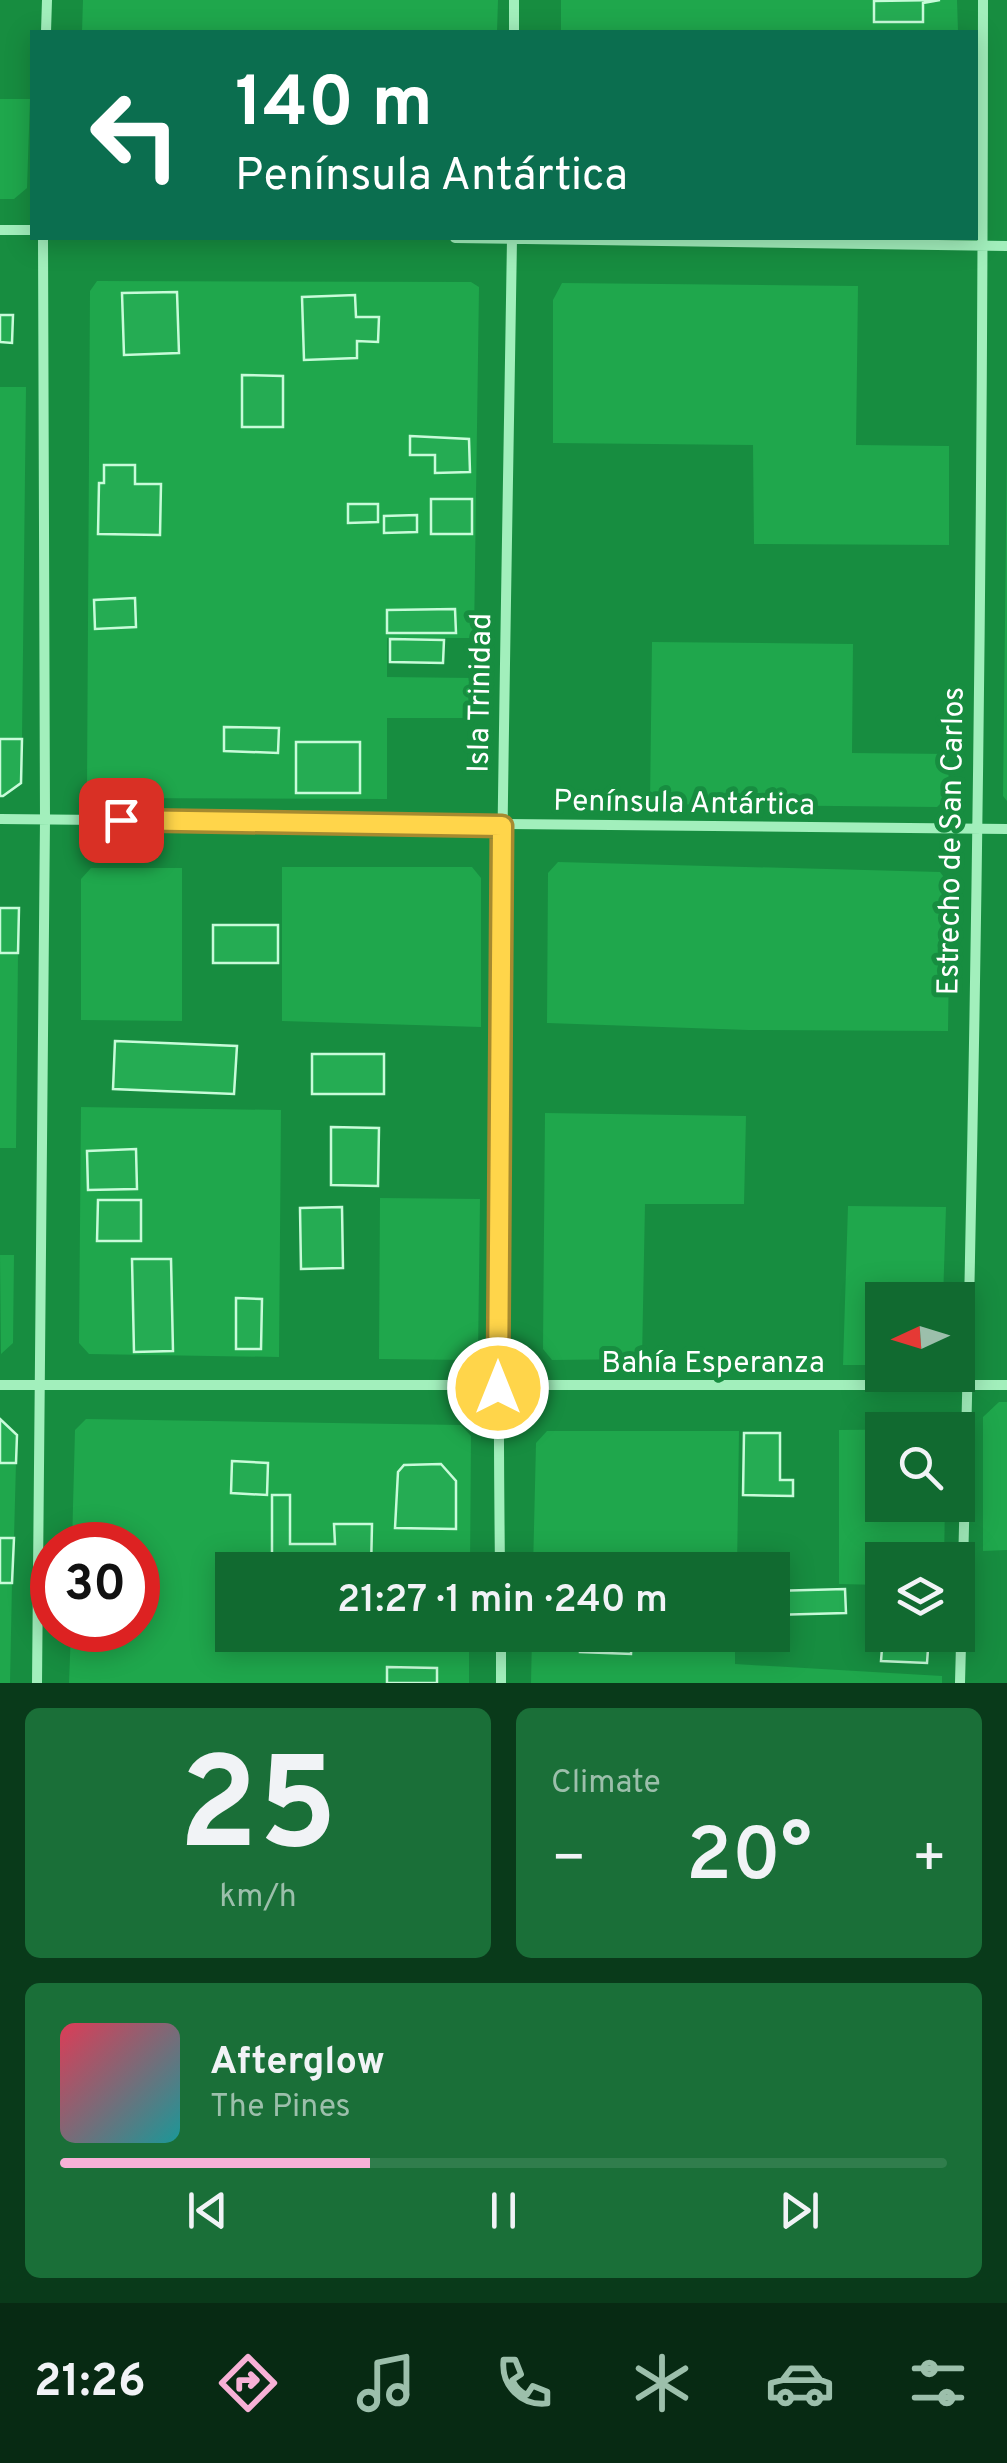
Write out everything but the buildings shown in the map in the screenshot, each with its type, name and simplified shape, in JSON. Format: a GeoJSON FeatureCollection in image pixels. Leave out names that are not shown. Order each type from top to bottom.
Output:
{"type":"FeatureCollection","features":[{"type":"Feature","properties":{"kind":"street"},"geometry":{"type":"LineString","coordinates":[[46,0],[46,30]]}},
{"type":"Feature","properties":{"kind":"street"},"geometry":{"type":"LineString","coordinates":[[514,0],[514,30]]}},
{"type":"Feature","properties":{"kind":"street","name":"Estrecho de San Carlos"},"geometry":{"type":"LineString","coordinates":[[969,1282],[983,0]]}},
{"type":"Feature","properties":{"kind":"street"},"geometry":{"type":"LineString","coordinates":[[0,230],[30,230]]}},
{"type":"Feature","properties":{"kind":"street"},"geometry":{"type":"LineString","coordinates":[[37,1683],[45,820],[43,240]]}},
{"type":"Feature","properties":{"kind":"street","name":"Isla Trinidad"},"geometry":{"type":"LineString","coordinates":[[500,1552],[502,826],[512,240]]}},
{"type":"Feature","properties":{"kind":"street"},"geometry":{"type":"LineString","coordinates":[[647,240],[1007,246]]}},
{"type":"Feature","properties":{"kind":"street","name":"Península Antártica"},"geometry":{"type":"LineString","coordinates":[[0,819],[1007,830]]}},
{"type":"Feature","properties":{"kind":"street","name":"Bahía Esperanza"},"geometry":{"type":"LineString","coordinates":[[0,1385],[865,1387]]}},
{"type":"Feature","properties":{"kind":"street","name":"Bahía Esperanza"},"geometry":{"type":"LineString","coordinates":[[975,1387],[1007,1386]]}},
{"type":"Feature","properties":{"kind":"street","name":"Estrecho de San Carlos"},"geometry":{"type":"LineString","coordinates":[[960,1683],[968,1392]]}},
{"type":"Feature","properties":{"kind":"street"},"geometry":{"type":"LineString","coordinates":[[501,1652],[501,1683]]}},
{"type":"Feature","properties":{"kind":"green space"},"geometry":{"type":"Polygon","coordinates":[[[83,0],[498,0],[497,30],[82,30],[83,0]]]}},
{"type":"Feature","properties":{"kind":"green space"},"geometry":{"type":"Polygon","coordinates":[[[561,0],[957,0],[958,30],[561,30],[561,0]]]}},
{"type":"Feature","properties":{"kind":"green space"},"geometry":{"type":"Polygon","coordinates":[[[0,99],[30,99],[27,188],[14,199],[0,199],[0,99]]]}},
{"type":"Feature","properties":{"kind":"green space"},"geometry":{"type":"Polygon","coordinates":[[[97,281],[471,282],[479,287],[474,638],[387,638],[387,677],[474,678],[475,718],[387,718],[387,799],[96,798],[87,787],[90,291],[97,281]]]}},
{"type":"Feature","properties":{"kind":"green space"},"geometry":{"type":"Polygon","coordinates":[[[562,283],[858,286],[856,445],[949,446],[949,545],[754,544],[753,445],[553,443],[553,300],[562,283]]]}},
{"type":"Feature","properties":{"kind":"green space"},"geometry":{"type":"Polygon","coordinates":[[[0,387],[26,387],[22,739],[0,739],[0,387]]]}},
{"type":"Feature","properties":{"kind":"green space"},"geometry":{"type":"Polygon","coordinates":[[[1007,447],[1007,801],[1003,796],[1007,447]]]}},
{"type":"Feature","properties":{"kind":"green space"},"geometry":{"type":"Polygon","coordinates":[[[652,642],[853,644],[852,753],[949,754],[948,796],[937,807],[650,804],[652,642]]]}},
{"type":"Feature","properties":{"kind":"green space"},"geometry":{"type":"Polygon","coordinates":[[[558,862],[940,872],[950,885],[948,1031],[547,1023],[548,873],[558,862]]]}},
{"type":"Feature","properties":{"kind":"green space"},"geometry":{"type":"Polygon","coordinates":[[[282,867],[472,867],[481,878],[481,1027],[282,1021],[282,867]]]}},
{"type":"Feature","properties":{"kind":"green space"},"geometry":{"type":"Polygon","coordinates":[[[91,868],[182,868],[182,1021],[81,1020],[81,879],[91,868]]]}},
{"type":"Feature","properties":{"kind":"green space"},"geometry":{"type":"Polygon","coordinates":[[[0,953],[18,953],[16,1148],[0,1148],[0,953]]]}},
{"type":"Feature","properties":{"kind":"green space"},"geometry":{"type":"Polygon","coordinates":[[[81,1107],[281,1110],[279,1357],[89,1354],[79,1343],[81,1107]]]}},
{"type":"Feature","properties":{"kind":"green space"},"geometry":{"type":"Polygon","coordinates":[[[545,1113],[746,1116],[744,1204],[645,1204],[642,1359],[552,1360],[543,1349],[545,1113]]]}},
{"type":"Feature","properties":{"kind":"green space"},"geometry":{"type":"Polygon","coordinates":[[[380,1198],[480,1199],[478,1356],[471,1360],[379,1359],[380,1198]]]}},
{"type":"Feature","properties":{"kind":"green space"},"geometry":{"type":"Polygon","coordinates":[[[848,1206],[946,1207],[944,1282],[865,1282],[865,1365],[843,1365],[848,1206]]]}},
{"type":"Feature","properties":{"kind":"green space"},"geometry":{"type":"Polygon","coordinates":[[[0,1255],[14,1255],[13,1343],[1,1354],[0,1255]]]}},
{"type":"Feature","properties":{"kind":"green space"},"geometry":{"type":"Polygon","coordinates":[[[999,1402],[1007,1402],[1007,1550],[983,1551],[983,1417],[999,1402]]]}},
{"type":"Feature","properties":{"kind":"green space"},"geometry":{"type":"Polygon","coordinates":[[[86,1419],[461,1425],[471,1436],[470,1552],[371,1552],[371,1524],[334,1524],[335,1544],[290,1544],[290,1496],[272,1495],[272,1552],[215,1552],[215,1652],[469,1652],[469,1683],[69,1683],[70,1652],[160,1652],[160,1522],[73,1522],[75,1430],[86,1419]]]}},
{"type":"Feature","properties":{"kind":"green space"},"geometry":{"type":"Polygon","coordinates":[[[839,1430],[865,1430],[865,1522],[945,1522],[944,1542],[865,1542],[865,1585],[839,1584],[839,1430]]]}},
{"type":"Feature","properties":{"kind":"green space"},"geometry":{"type":"Polygon","coordinates":[[[547,1431],[739,1431],[737,1552],[533,1552],[536,1443],[547,1431]]]}},
{"type":"Feature","properties":{"kind":"green space"},"geometry":{"type":"Polygon","coordinates":[[[0,1463],[16,1463],[14,1538],[0,1538],[0,1463]]]}},
{"type":"Feature","properties":{"kind":"green space"},"geometry":{"type":"Polygon","coordinates":[[[0,1583],[12,1583],[10,1683],[0,1683],[0,1583]]]}},
{"type":"Feature","properties":{"kind":"green space"},"geometry":{"type":"Polygon","coordinates":[[[532,1652],[735,1652],[735,1664],[942,1676],[942,1683],[531,1683],[532,1652]]]}},
{"type":"Feature","properties":{"kind":"route"},"geometry":{"type":"LineString","coordinates":[[121,820],[502,826],[498,1388]]}}]}
